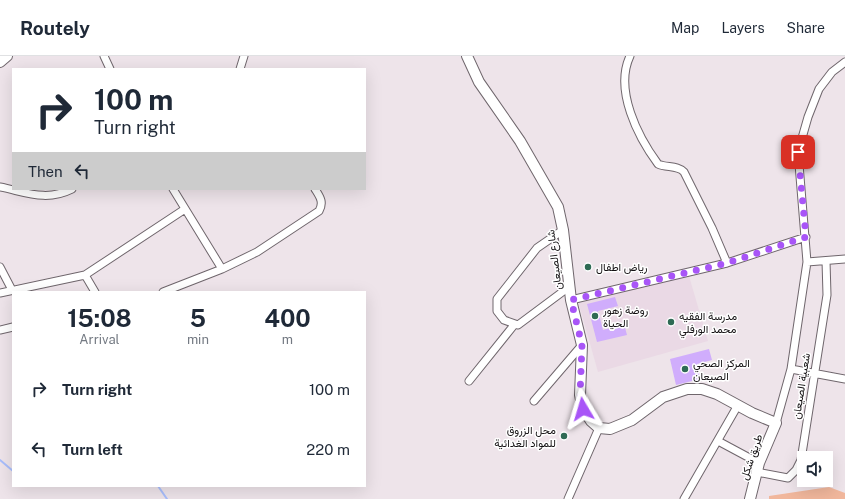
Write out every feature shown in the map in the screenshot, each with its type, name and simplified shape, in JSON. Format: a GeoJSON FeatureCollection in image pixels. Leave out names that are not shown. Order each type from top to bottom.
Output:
{"type":"FeatureCollection","features":[{"type":"Feature","properties":{"kind":"main road"},"geometry":{"type":"LineString","coordinates":[[0,62],[7,56]]}},
{"type":"Feature","properties":{"kind":"main road","name":"شارع الصيعان"},"geometry":{"type":"LineString","coordinates":[[466,56],[479,82],[520,141],[558,207],[563,230],[571,300],[582,345],[580,395],[583,409],[591,421],[599,428]]}},
{"type":"Feature","properties":{"kind":"main road"},"geometry":{"type":"LineString","coordinates":[[599,428],[610,429],[621,426],[663,397],[687,389],[702,389],[717,394],[752,414],[776,423]]}},
{"type":"Feature","properties":{"kind":"main road","name":"طريق شكل"},"geometry":{"type":"LineString","coordinates":[[750,499],[758,468],[776,423]]}},
{"type":"Feature","properties":{"kind":"street"},"geometry":{"type":"LineString","coordinates":[[104,56],[110,68]]}},
{"type":"Feature","properties":{"kind":"street"},"geometry":{"type":"LineString","coordinates":[[240,68],[244,56]]}},
{"type":"Feature","properties":{"kind":"street"},"geometry":{"type":"LineString","coordinates":[[630,56],[624,85],[626,99],[635,124],[658,164],[670,168],[678,168],[684,172],[712,228],[727,263]]}},
{"type":"Feature","properties":{"kind":"street"},"geometry":{"type":"LineString","coordinates":[[776,423],[791,369],[808,262],[798,152],[808,117],[819,90],[832,72],[845,62]]}},
{"type":"Feature","properties":{"kind":"street"},"geometry":{"type":"LineString","coordinates":[[0,187],[12,190]]}},
{"type":"Feature","properties":{"kind":"street"},"geometry":{"type":"LineString","coordinates":[[14,190],[46,197],[55,196],[70,190]]}},
{"type":"Feature","properties":{"kind":"street"},"geometry":{"type":"LineString","coordinates":[[174,190],[222,269]]}},
{"type":"Feature","properties":{"kind":"street"},"geometry":{"type":"LineString","coordinates":[[166,291],[222,269],[257,252],[319,211],[322,203],[316,190]]}},
{"type":"Feature","properties":{"kind":"street"},"geometry":{"type":"LineString","coordinates":[[0,293],[85,275],[185,210]]}},
{"type":"Feature","properties":{"kind":"street"},"geometry":{"type":"LineString","coordinates":[[514,325],[499,316],[496,305],[497,299],[537,248],[563,230]]}},
{"type":"Feature","properties":{"kind":"street"},"geometry":{"type":"LineString","coordinates":[[571,300],[727,263],[806,237]]}},
{"type":"Feature","properties":{"kind":"street"},"geometry":{"type":"LineString","coordinates":[[808,262],[845,259]]}},
{"type":"Feature","properties":{"kind":"street","name":"شعبية الصيعان"},"geometry":{"type":"LineString","coordinates":[[758,468],[788,478],[799,466],[826,295],[826,261]]}},
{"type":"Feature","properties":{"kind":"street"},"geometry":{"type":"LineString","coordinates":[[0,267],[12,290]]}},
{"type":"Feature","properties":{"kind":"street"},"geometry":{"type":"LineString","coordinates":[[85,275],[94,291]]}},
{"type":"Feature","properties":{"kind":"street"},"geometry":{"type":"LineString","coordinates":[[469,381],[514,325],[528,318],[569,287]]}},
{"type":"Feature","properties":{"kind":"street"},"geometry":{"type":"LineString","coordinates":[[0,330],[12,327]]}},
{"type":"Feature","properties":{"kind":"street"},"geometry":{"type":"LineString","coordinates":[[534,401],[582,345]]}},
{"type":"Feature","properties":{"kind":"street"},"geometry":{"type":"LineString","coordinates":[[791,369],[845,379]]}},
{"type":"Feature","properties":{"kind":"street"},"geometry":{"type":"LineString","coordinates":[[684,499],[738,405]]}},
{"type":"Feature","properties":{"kind":"street"},"geometry":{"type":"LineString","coordinates":[[568,499],[599,428]]}},
{"type":"Feature","properties":{"kind":"street"},"geometry":{"type":"LineString","coordinates":[[718,441],[758,468]]}},
{"type":"Feature","properties":{"kind":"shaded area"},"geometry":{"type":"Polygon","coordinates":[[[689,276],[708,341],[598,372],[578,301],[689,276]]]}},
{"type":"Feature","properties":{"kind":"shaded area"},"geometry":{"type":"Polygon","coordinates":[[[829,487],[845,493],[845,499],[769,499],[769,496],[829,487]]]}},
{"type":"Feature","properties":{"kind":"building","name":"روضة زهور الحياة"},"geometry":{"type":"Polygon","coordinates":[[[615,297],[618,306],[598,311],[603,330],[624,324],[627,335],[597,342],[587,304],[615,297]]]}},
{"type":"Feature","properties":{"kind":"building","name":"المركز الصحي الصيعان"},"geometry":{"type":"Polygon","coordinates":[[[709,349],[712,360],[697,364],[700,379],[676,385],[670,359],[709,349]]]}},
{"type":"Feature","properties":{"kind":"waterway"},"geometry":{"type":"LineString","coordinates":[[0,460],[12,470]]}},
{"type":"Feature","properties":{"kind":"waterway"},"geometry":{"type":"LineString","coordinates":[[159,487],[167,499]]}},
{"type":"Feature","properties":{"kind":"place","name":"رياض اطفال"},"geometry":{"type":"Point","coordinates":[588,267]}},
{"type":"Feature","properties":{"kind":"place","name":"روضة زهور الحياة"},"geometry":{"type":"Point","coordinates":[595,316]}},
{"type":"Feature","properties":{"kind":"place","name":"مدرسة الفقيه محمد الورفلي"},"geometry":{"type":"Point","coordinates":[671,322]}},
{"type":"Feature","properties":{"kind":"place","name":"المركز الصحي الصيعان"},"geometry":{"type":"Point","coordinates":[685,369]}},
{"type":"Feature","properties":{"kind":"place","name":"محل الزروق للمواد الغدائية"},"geometry":{"type":"Point","coordinates":[564,436]}},
{"type":"Feature","properties":{"kind":"route"},"geometry":{"type":"LineString","coordinates":[[583,409],[580,395],[582,345],[571,300],[727,263],[806,237],[798,169],[798,152]]}}]}
